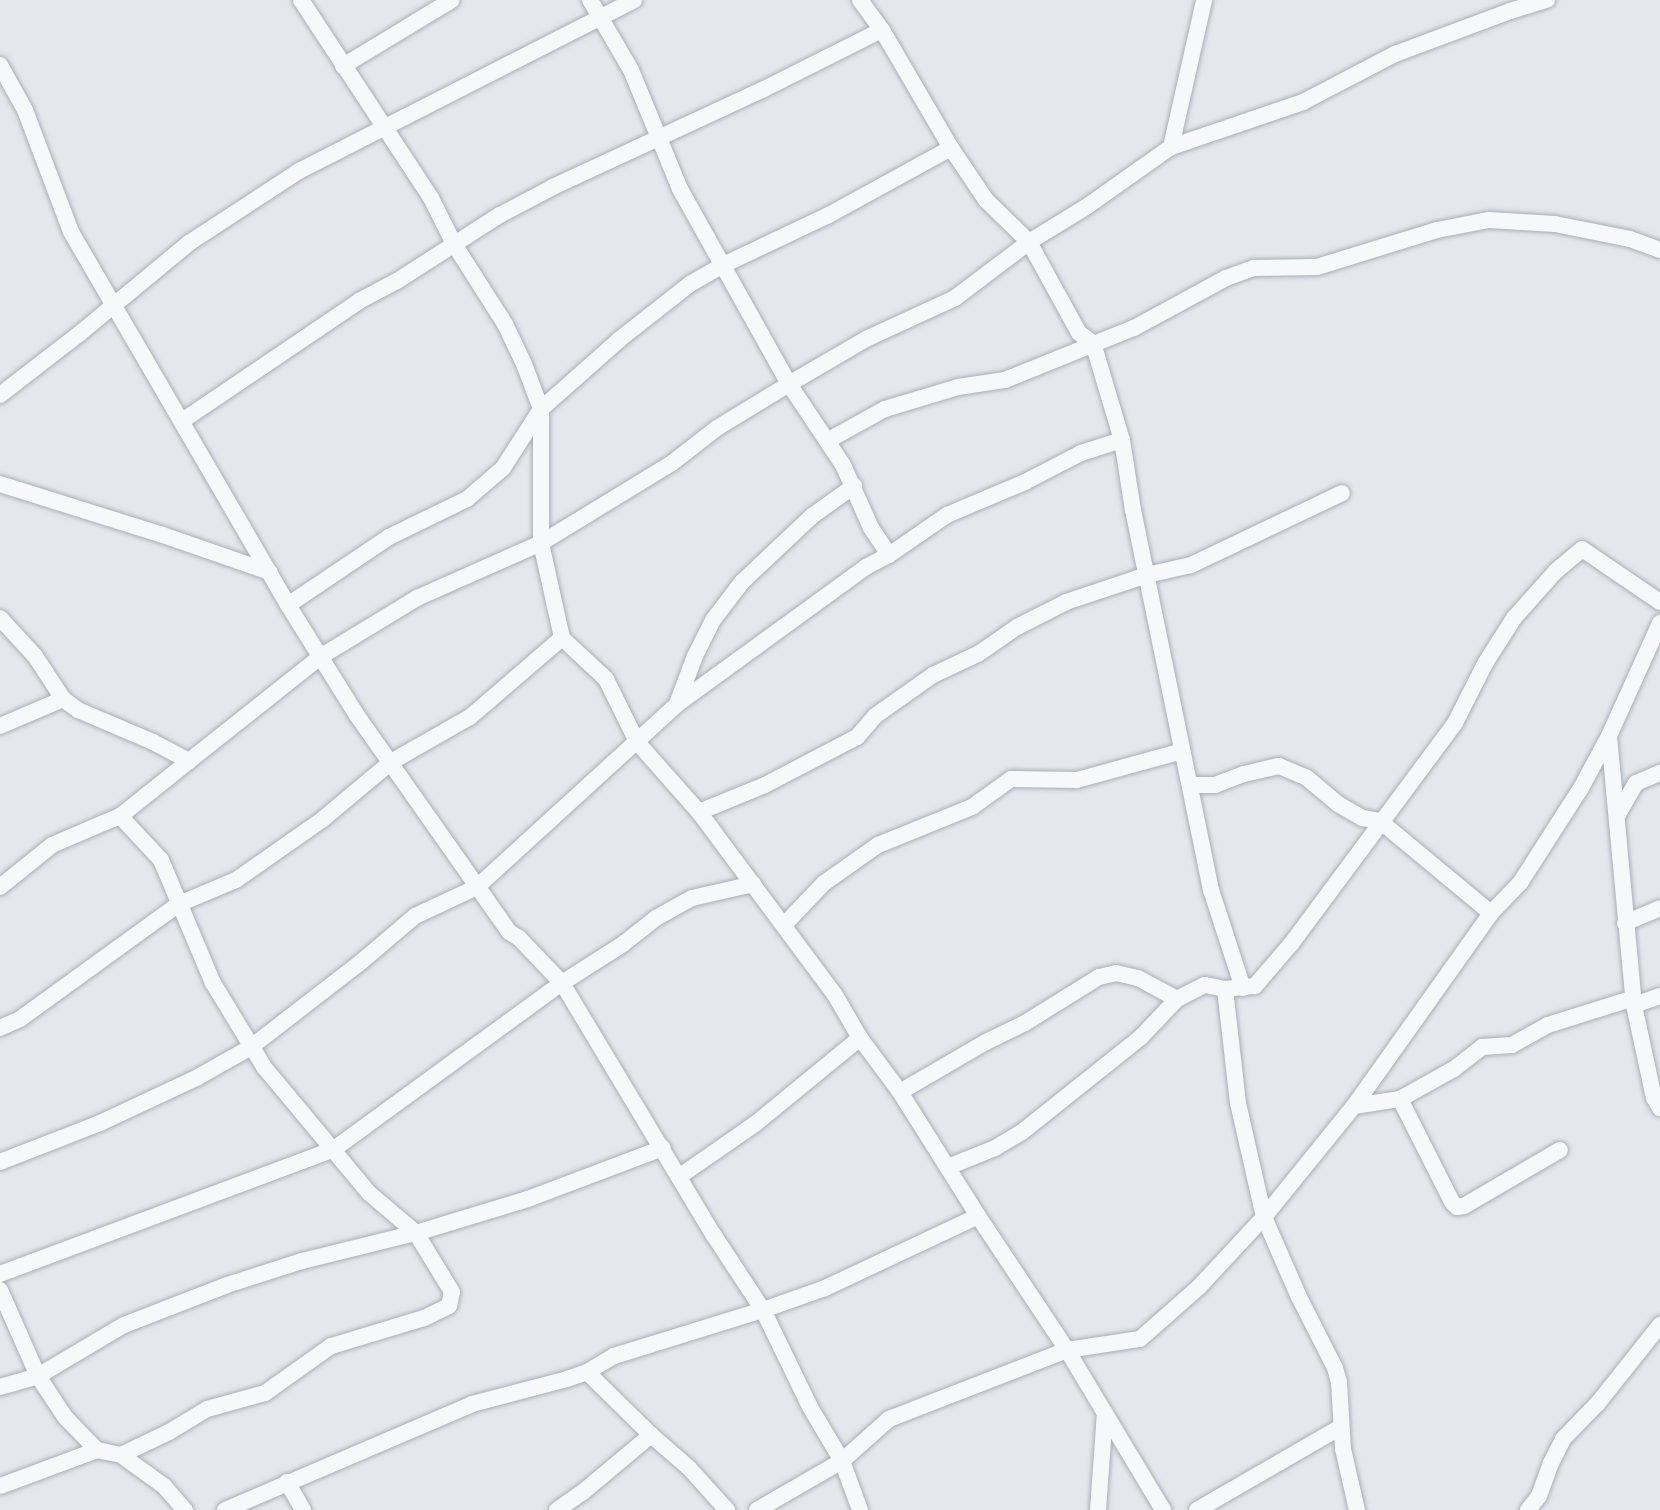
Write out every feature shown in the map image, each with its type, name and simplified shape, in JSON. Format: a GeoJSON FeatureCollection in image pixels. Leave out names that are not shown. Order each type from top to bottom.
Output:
{"type":"FeatureCollection","features":[{"type":"Feature","properties":{"kind":"street"},"geometry":{"type":"LineString","coordinates":[[301,0],[343,66],[386,127],[430,198],[454,244],[505,324],[541,409],[541,543],[562,638],[606,679],[637,742],[699,812],[834,995],[860,1038],[900,1092],[978,1216],[1067,1350],[1162,1510]]}},
{"type":"Feature","properties":{"kind":"street"},"geometry":{"type":"LineString","coordinates":[[590,0],[631,70],[680,189],[789,384],[854,486],[871,528],[889,555]]}},
{"type":"Feature","properties":{"kind":"street"},"geometry":{"type":"LineString","coordinates":[[0,395],[189,243],[298,171],[634,0]]}},
{"type":"Feature","properties":{"kind":"street"},"geometry":{"type":"LineString","coordinates":[[860,0],[882,30],[951,148],[986,200],[1029,242],[1079,333],[1094,343],[1122,440],[1211,890],[1243,988]]}},
{"type":"Feature","properties":{"kind":"street"},"geometry":{"type":"LineString","coordinates":[[1171,147],[1204,0]]}},
{"type":"Feature","properties":{"kind":"street"},"geometry":{"type":"LineString","coordinates":[[0,887],[52,845],[120,816],[320,657],[417,598],[541,543],[672,463],[717,428],[789,384],[866,339],[955,298],[1029,242],[1086,207],[1171,147],[1303,102],[1395,54],[1546,0]]}},
{"type":"Feature","properties":{"kind":"street"},"geometry":{"type":"LineString","coordinates":[[343,66],[450,1]]}},
{"type":"Feature","properties":{"kind":"street"},"geometry":{"type":"LineString","coordinates":[[183,421],[359,301],[397,281],[454,244],[553,187],[659,139],[882,30]]}},
{"type":"Feature","properties":{"kind":"street"},"geometry":{"type":"LineString","coordinates":[[0,65],[25,110],[71,232],[288,605],[356,714],[392,762],[509,932],[519,938],[562,983],[763,1311],[810,1407],[842,1461],[860,1510]]}},
{"type":"Feature","properties":{"kind":"street"},"geometry":{"type":"LineString","coordinates":[[288,605],[389,537],[467,499],[502,468],[541,409],[659,307],[690,284],[723,265],[829,215],[951,148]]}},
{"type":"Feature","properties":{"kind":"street"},"geometry":{"type":"LineString","coordinates":[[827,441],[885,409],[958,387],[1005,380],[1134,328],[1226,278],[1254,268],[1317,267],[1428,232],[1489,220],[1555,224],[1630,239],[1660,250]]}},
{"type":"Feature","properties":{"kind":"street"},"geometry":{"type":"LineString","coordinates":[[0,1162],[100,1123],[198,1077],[251,1047],[361,962],[415,916],[477,887],[676,705],[866,567],[889,555],[947,515],[1025,482],[1081,453],[1122,440]]}},
{"type":"Feature","properties":{"kind":"street"},"geometry":{"type":"LineString","coordinates":[[0,484],[160,534],[270,572]]}},
{"type":"Feature","properties":{"kind":"street"},"geometry":{"type":"LineString","coordinates":[[676,705],[695,656],[713,620],[742,582],[812,516],[854,486]]}},
{"type":"Feature","properties":{"kind":"street"},"geometry":{"type":"LineString","coordinates":[[699,812],[765,785],[857,737],[875,716],[933,675],[978,654],[1017,627],[1066,602],[1147,575],[1191,565],[1342,494]]}},
{"type":"Feature","properties":{"kind":"street"},"geometry":{"type":"LineString","coordinates":[[948,1167],[995,1148],[1022,1132],[1141,1037],[1177,999],[1205,986],[1225,989],[1255,986],[1291,944],[1380,821],[1455,723],[1486,662],[1514,618],[1556,571],[1582,549],[1660,602]]}},
{"type":"Feature","properties":{"kind":"street"},"geometry":{"type":"LineString","coordinates":[[0,618],[35,656],[63,699],[78,710],[153,742],[189,761]]}},
{"type":"Feature","properties":{"kind":"street"},"geometry":{"type":"LineString","coordinates":[[757,1510],[842,1461],[889,1419],[1067,1350],[1140,1339],[1199,1287],[1264,1217],[1354,1106],[1491,913],[1520,883],[1581,788],[1609,736],[1652,655],[1660,623]]}},
{"type":"Feature","properties":{"kind":"street"},"geometry":{"type":"LineString","coordinates":[[0,1028],[20,1019],[179,904],[236,880],[323,819],[392,762],[470,717],[562,638]]}},
{"type":"Feature","properties":{"kind":"street"},"geometry":{"type":"LineString","coordinates":[[0,726],[63,699]]}},
{"type":"Feature","properties":{"kind":"street"},"geometry":{"type":"LineString","coordinates":[[1609,736],[1634,1001],[1652,1089],[1660,1108]]}},
{"type":"Feature","properties":{"kind":"street"},"geometry":{"type":"LineString","coordinates":[[784,925],[824,883],[878,845],[972,807],[1011,779],[1077,780],[1182,751]]}},
{"type":"Feature","properties":{"kind":"street"},"geometry":{"type":"LineString","coordinates":[[1192,785],[1215,785],[1244,774],[1279,766],[1307,778],[1338,804],[1362,818],[1380,821],[1491,913]]}},
{"type":"Feature","properties":{"kind":"street"},"geometry":{"type":"LineString","coordinates":[[1617,816],[1636,783],[1660,773]]}},
{"type":"Feature","properties":{"kind":"street"},"geometry":{"type":"LineString","coordinates":[[120,816],[161,860],[213,983],[264,1066],[369,1193],[416,1233],[452,1292],[449,1305],[424,1318],[331,1346],[265,1393],[207,1409],[169,1432],[122,1455]]}},
{"type":"Feature","properties":{"kind":"street"},"geometry":{"type":"LineString","coordinates":[[0,1274],[334,1149],[562,983],[622,944],[656,918],[692,898],[753,884]]}},
{"type":"Feature","properties":{"kind":"street"},"geometry":{"type":"LineString","coordinates":[[1625,922],[1660,908]]}},
{"type":"Feature","properties":{"kind":"street"},"geometry":{"type":"LineString","coordinates":[[900,1092],[986,1042],[1024,1023],[1099,977],[1116,973],[1138,978],[1177,999]]}},
{"type":"Feature","properties":{"kind":"street"},"geometry":{"type":"LineString","coordinates":[[1225,989],[1238,1103],[1264,1217],[1299,1297],[1335,1368],[1348,1475],[1357,1510]]}},
{"type":"Feature","properties":{"kind":"street"},"geometry":{"type":"LineString","coordinates":[[1354,1106],[1400,1099],[1454,1069],[1482,1047],[1512,1045],[1557,1021],[1660,996]]}},
{"type":"Feature","properties":{"kind":"street"},"geometry":{"type":"LineString","coordinates":[[680,1176],[754,1124],[860,1038]]}},
{"type":"Feature","properties":{"kind":"street"},"geometry":{"type":"LineString","coordinates":[[1400,1099],[1452,1202],[1457,1207],[1464,1206],[1560,1150]]}},
{"type":"Feature","properties":{"kind":"street"},"geometry":{"type":"LineString","coordinates":[[0,1387],[38,1376],[124,1325],[227,1285],[302,1261],[416,1233],[528,1199],[663,1148]]}},
{"type":"Feature","properties":{"kind":"street"},"geometry":{"type":"LineString","coordinates":[[225,1510],[472,1404],[587,1372],[614,1356],[763,1311],[825,1288],[978,1216]]}},
{"type":"Feature","properties":{"kind":"street"},"geometry":{"type":"LineString","coordinates":[[0,1290],[38,1376],[65,1418],[97,1450]]}},
{"type":"Feature","properties":{"kind":"street"},"geometry":{"type":"LineString","coordinates":[[1528,1510],[1539,1496],[1563,1439],[1598,1403],[1660,1325]]}},
{"type":"Feature","properties":{"kind":"street"},"geometry":{"type":"LineString","coordinates":[[587,1372],[651,1435],[689,1468],[727,1510]]}},
{"type":"Feature","properties":{"kind":"street"},"geometry":{"type":"LineString","coordinates":[[1098,1510],[1105,1413]]}},
{"type":"Feature","properties":{"kind":"street"},"geometry":{"type":"LineString","coordinates":[[1197,1510],[1341,1426]]}},
{"type":"Feature","properties":{"kind":"street"},"geometry":{"type":"LineString","coordinates":[[556,1510],[583,1492],[651,1435]]}},
{"type":"Feature","properties":{"kind":"street"},"geometry":{"type":"LineString","coordinates":[[0,1486],[97,1450],[122,1455],[164,1486],[185,1510]]}},
{"type":"Feature","properties":{"kind":"street"},"geometry":{"type":"LineString","coordinates":[[287,1482],[303,1510]]}}]}
